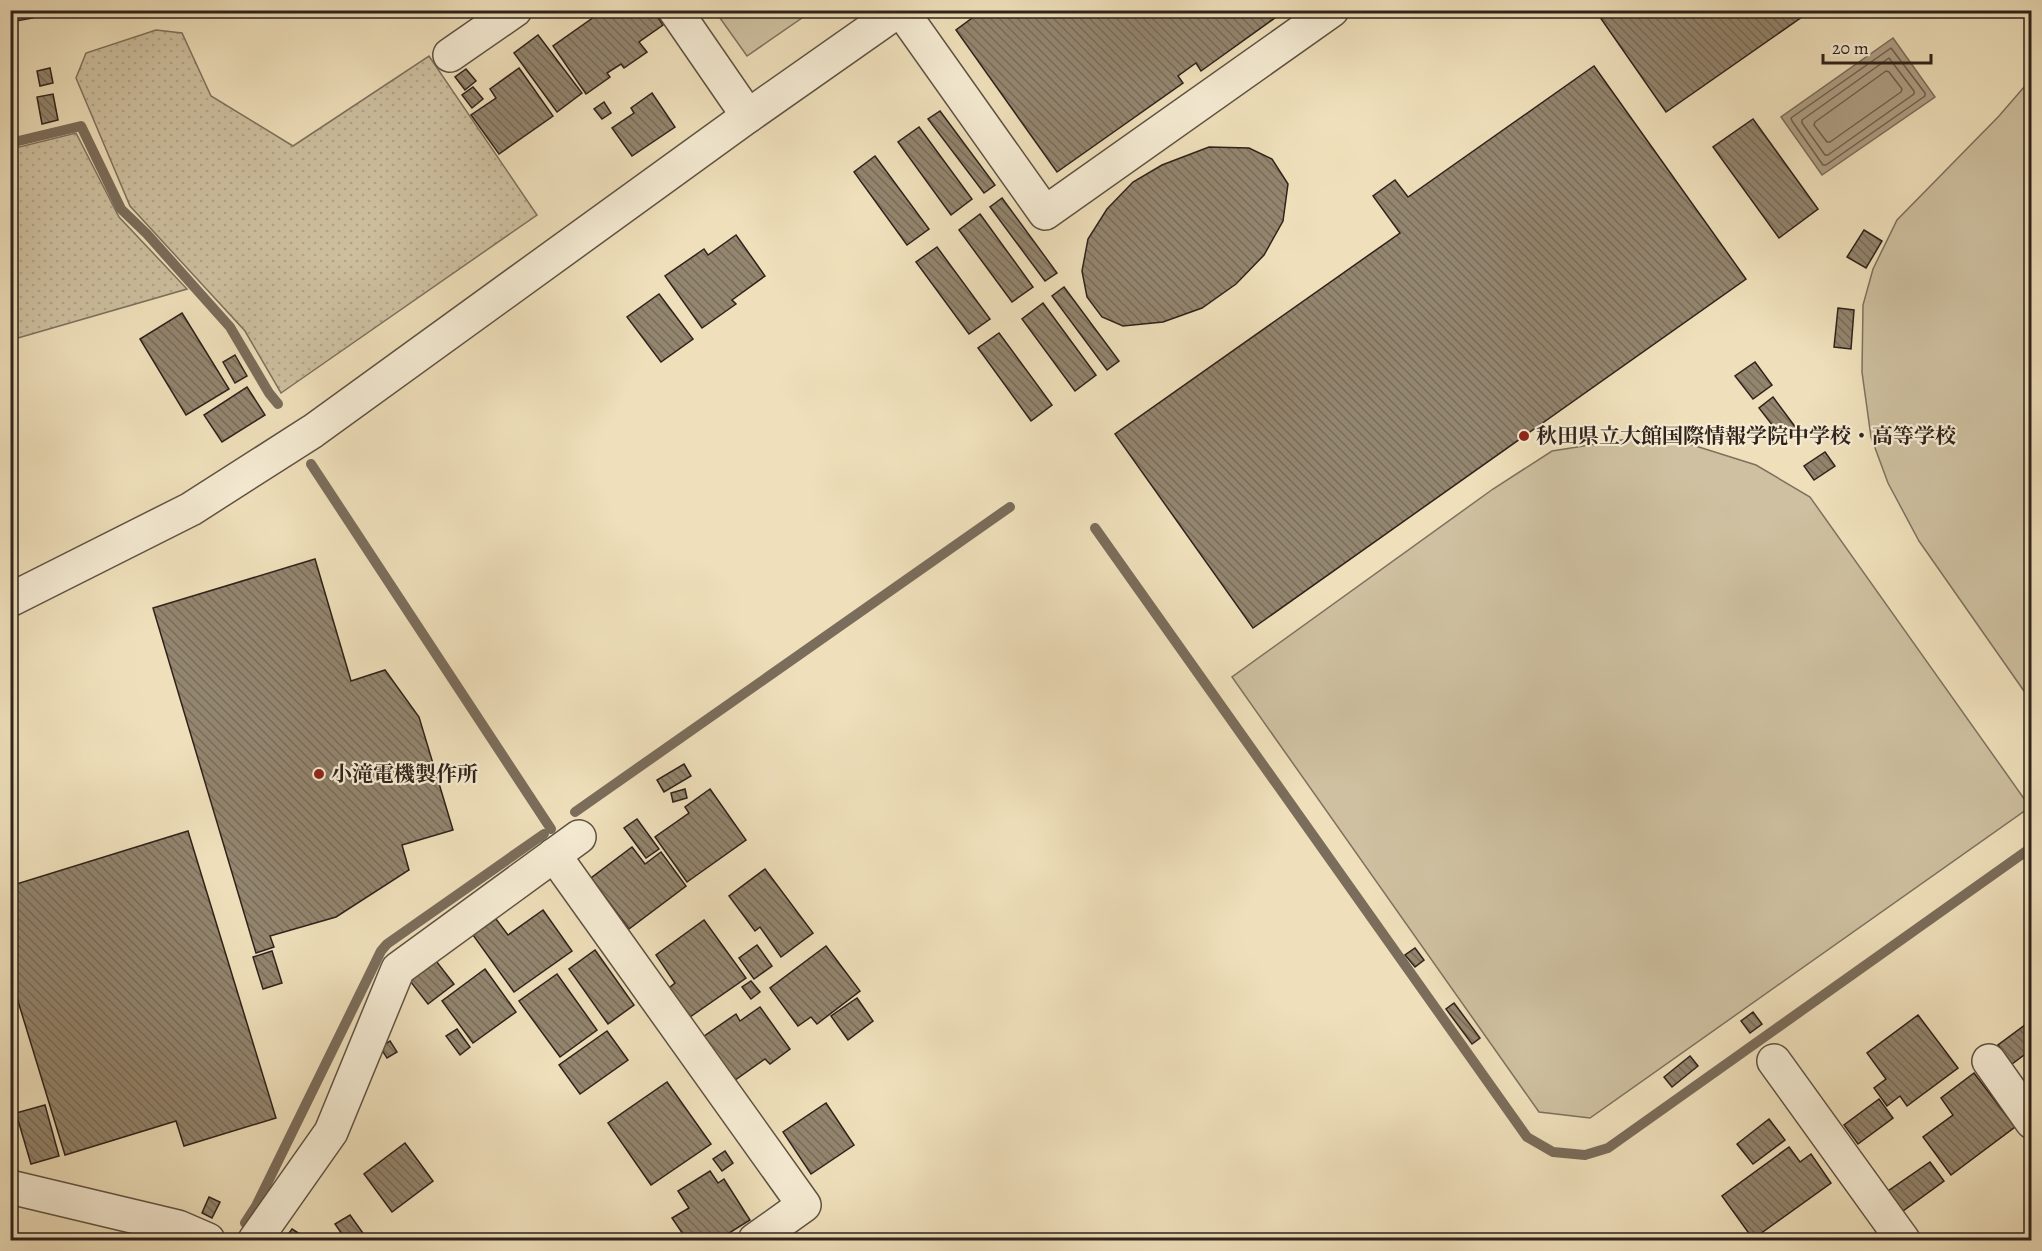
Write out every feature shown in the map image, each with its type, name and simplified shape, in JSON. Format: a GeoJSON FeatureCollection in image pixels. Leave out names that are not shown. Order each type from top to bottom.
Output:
{"type":"FeatureCollection","features":[{"type":"Feature","properties":{"kind":"street"},"geometry":{"type":"LineString","coordinates":[[450,55],[515,10]]}},
{"type":"Feature","properties":{"kind":"street"},"geometry":{"type":"LineString","coordinates":[[675,10],[748,116]]}},
{"type":"Feature","properties":{"kind":"street"},"geometry":{"type":"LineString","coordinates":[[10,600],[191,509],[313,431],[748,116],[900,10],[1045,213],[1332,10]]}},
{"type":"Feature","properties":{"kind":"street"},"geometry":{"type":"LineString","coordinates":[[255,1240],[331,1132],[398,969],[566,846],[804,1205],[755,1240]]}},
{"type":"Feature","properties":{"kind":"street"},"geometry":{"type":"LineString","coordinates":[[1774,1061],[1903,1240]]}},
{"type":"Feature","properties":{"kind":"street"},"geometry":{"type":"LineString","coordinates":[[1989,1061],[2031,1122]]}},
{"type":"Feature","properties":{"kind":"street"},"geometry":{"type":"LineString","coordinates":[[10,1187],[178,1227],[208,1240]]}},
{"type":"Feature","properties":{"kind":"shaded area"},"geometry":{"type":"Polygon","coordinates":[[[715,11],[812,11],[747,56],[715,11]]]}},
{"type":"Feature","properties":{"kind":"shaded area"},"geometry":{"type":"Polygon","coordinates":[[[156,30],[182,33],[211,96],[293,146],[429,56],[537,215],[281,393],[245,331],[130,206],[76,78],[86,53],[156,30]]]}},
{"type":"Feature","properties":{"kind":"shaded area"},"geometry":{"type":"Polygon","coordinates":[[[2031,79],[2031,701],[1919,541],[1888,483],[1871,437],[1862,372],[1863,305],[1873,269],[1897,220],[1999,116],[2031,79]]]}},
{"type":"Feature","properties":{"kind":"shaded area"},"geometry":{"type":"Polygon","coordinates":[[[76,133],[119,217],[187,289],[11,340],[11,149],[76,133]]]}},
{"type":"Feature","properties":{"kind":"shaded area"},"geometry":{"type":"Polygon","coordinates":[[[1628,439],[1683,442],[1756,465],[1810,497],[2030,807],[1590,1118],[1539,1112],[1232,677],[1493,489],[1552,451],[1628,439]]]}},
{"type":"Feature","properties":{"kind":"water"},"geometry":{"type":"Polygon","coordinates":[[[1893,38],[1935,97],[1822,175],[1781,117],[1893,38]]]}},
{"type":"Feature","properties":{"kind":"building"},"geometry":{"type":"Polygon","coordinates":[[[10,10],[32,10],[33,18],[10,22],[10,10]]]}},
{"type":"Feature","properties":{"kind":"building"},"geometry":{"type":"Polygon","coordinates":[[[604,10],[653,10],[663,25],[639,42],[647,52],[624,68],[621,64],[607,73],[610,77],[586,94],[553,46],[604,10]]]}},
{"type":"Feature","properties":{"kind":"building"},"geometry":{"type":"Polygon","coordinates":[[[983,10],[1022,10],[1024,14],[1029,10],[1286,10],[1201,71],[1196,63],[1178,76],[1183,83],[1057,172],[956,30],[983,10]]]}},
{"type":"Feature","properties":{"kind":"building"},"geometry":{"type":"Polygon","coordinates":[[[1595,10],[1812,10],[1666,112],[1595,10]]]}},
{"type":"Feature","properties":{"kind":"building"},"geometry":{"type":"Polygon","coordinates":[[[538,35],[582,93],[557,112],[514,53],[538,35]]]}},
{"type":"Feature","properties":{"kind":"building"},"geometry":{"type":"Polygon","coordinates":[[[1594,66],[1746,279],[1253,628],[1115,434],[1400,233],[1373,196],[1395,180],[1408,197],[1594,66]]]}},
{"type":"Feature","properties":{"kind":"building"},"geometry":{"type":"Polygon","coordinates":[[[50,68],[53,83],[40,86],[37,71],[50,68]]]}},
{"type":"Feature","properties":{"kind":"building"},"geometry":{"type":"Polygon","coordinates":[[[519,68],[553,116],[499,154],[471,115],[496,98],[490,89],[519,68]]]}},
{"type":"Feature","properties":{"kind":"building"},"geometry":{"type":"Polygon","coordinates":[[[466,69],[476,81],[465,90],[455,77],[466,69]]]}},
{"type":"Feature","properties":{"kind":"building"},"geometry":{"type":"Polygon","coordinates":[[[473,87],[483,99],[472,108],[462,95],[473,87]]]}},
{"type":"Feature","properties":{"kind":"building"},"geometry":{"type":"Polygon","coordinates":[[[652,93],[675,127],[632,156],[612,128],[634,113],[631,108],[652,93]]]}},
{"type":"Feature","properties":{"kind":"building"},"geometry":{"type":"Polygon","coordinates":[[[53,94],[58,120],[42,124],[37,97],[53,94]]]}},
{"type":"Feature","properties":{"kind":"building"},"geometry":{"type":"Polygon","coordinates":[[[604,102],[611,113],[602,119],[594,109],[604,102]]]}},
{"type":"Feature","properties":{"kind":"building"},"geometry":{"type":"Polygon","coordinates":[[[940,111],[995,185],[984,193],[928,119],[940,111]]]}},
{"type":"Feature","properties":{"kind":"building"},"geometry":{"type":"Polygon","coordinates":[[[1753,119],[1818,209],[1779,238],[1713,147],[1753,119]]]}},
{"type":"Feature","properties":{"kind":"building"},"geometry":{"type":"Polygon","coordinates":[[[919,127],[972,199],[951,215],[898,142],[919,127]]]}},
{"type":"Feature","properties":{"kind":"building"},"geometry":{"type":"Polygon","coordinates":[[[1209,147],[1249,148],[1272,159],[1288,184],[1283,221],[1264,255],[1236,284],[1202,308],[1163,322],[1123,326],[1102,317],[1087,297],[1082,271],[1088,239],[1107,209],[1133,182],[1162,165],[1209,147]]]}},
{"type":"Feature","properties":{"kind":"building"},"geometry":{"type":"Polygon","coordinates":[[[875,156],[929,229],[907,245],[854,172],[875,156]]]}},
{"type":"Feature","properties":{"kind":"building"},"geometry":{"type":"Polygon","coordinates":[[[1002,198],[1057,273],[1045,281],[990,207],[1002,198]]]}},
{"type":"Feature","properties":{"kind":"building"},"geometry":{"type":"Polygon","coordinates":[[[980,214],[1033,287],[1012,302],[959,230],[980,214]]]}},
{"type":"Feature","properties":{"kind":"building"},"geometry":{"type":"Polygon","coordinates":[[[1864,230],[1882,241],[1866,268],[1847,257],[1864,230]]]}},
{"type":"Feature","properties":{"kind":"building"},"geometry":{"type":"Polygon","coordinates":[[[736,235],[765,276],[732,300],[736,304],[702,328],[665,276],[704,249],[708,255],[736,235]]]}},
{"type":"Feature","properties":{"kind":"building"},"geometry":{"type":"Polygon","coordinates":[[[937,247],[990,319],[969,334],[916,262],[937,247]]]}},
{"type":"Feature","properties":{"kind":"building"},"geometry":{"type":"Polygon","coordinates":[[[1064,287],[1119,361],[1107,370],[1052,296],[1064,287]]]}},
{"type":"Feature","properties":{"kind":"building"},"geometry":{"type":"Polygon","coordinates":[[[659,294],[693,339],[661,362],[627,317],[659,294]]]}},
{"type":"Feature","properties":{"kind":"building"},"geometry":{"type":"Polygon","coordinates":[[[1043,303],[1096,375],[1075,391],[1022,319],[1043,303]]]}},
{"type":"Feature","properties":{"kind":"building"},"geometry":{"type":"Polygon","coordinates":[[[1838,308],[1854,310],[1851,349],[1834,347],[1838,308]]]}},
{"type":"Feature","properties":{"kind":"building"},"geometry":{"type":"Polygon","coordinates":[[[182,313],[229,389],[186,415],[140,339],[182,313]]]}},
{"type":"Feature","properties":{"kind":"building"},"geometry":{"type":"Polygon","coordinates":[[[999,333],[1052,405],[1031,421],[978,348],[999,333]]]}},
{"type":"Feature","properties":{"kind":"building"},"geometry":{"type":"Polygon","coordinates":[[[235,355],[247,376],[235,383],[223,362],[235,355]]]}},
{"type":"Feature","properties":{"kind":"building"},"geometry":{"type":"Polygon","coordinates":[[[1755,362],[1772,385],[1753,399],[1735,376],[1755,362]]]}},
{"type":"Feature","properties":{"kind":"building"},"geometry":{"type":"Polygon","coordinates":[[[247,387],[265,415],[222,442],[204,415],[247,387]]]}},
{"type":"Feature","properties":{"kind":"building"},"geometry":{"type":"Polygon","coordinates":[[[1773,397],[1796,428],[1783,439],[1759,408],[1773,397]]]}},
{"type":"Feature","properties":{"kind":"building"},"geometry":{"type":"Polygon","coordinates":[[[1825,452],[1835,466],[1814,480],[1804,466],[1825,452]]]}},
{"type":"Feature","properties":{"kind":"building","name":"小滝電機製作所"},"geometry":{"type":"Polygon","coordinates":[[[315,559],[351,681],[385,670],[419,717],[453,830],[402,845],[409,870],[336,917],[270,936],[274,947],[256,953],[153,608],[315,559]]]}},
{"type":"Feature","properties":{"kind":"building"},"geometry":{"type":"Polygon","coordinates":[[[684,764],[691,776],[664,792],[657,780],[684,764]]]}},
{"type":"Feature","properties":{"kind":"building"},"geometry":{"type":"Polygon","coordinates":[[[685,789],[687,798],[673,802],[671,793],[685,789]]]}},
{"type":"Feature","properties":{"kind":"building"},"geometry":{"type":"Polygon","coordinates":[[[710,789],[746,840],[687,882],[655,837],[689,813],[685,807],[710,789]]]}},
{"type":"Feature","properties":{"kind":"building"},"geometry":{"type":"Polygon","coordinates":[[[637,819],[659,849],[646,858],[624,828],[637,819]]]}},
{"type":"Feature","properties":{"kind":"building"},"geometry":{"type":"Polygon","coordinates":[[[188,831],[276,1118],[184,1146],[176,1121],[65,1155],[10,975],[10,886],[188,831]]]}},
{"type":"Feature","properties":{"kind":"building"},"geometry":{"type":"Polygon","coordinates":[[[632,847],[645,864],[661,852],[686,886],[629,929],[591,878],[632,847]]]}},
{"type":"Feature","properties":{"kind":"building"},"geometry":{"type":"Polygon","coordinates":[[[765,869],[813,933],[781,957],[760,927],[755,931],[729,896],[765,869]]]}},
{"type":"Feature","properties":{"kind":"building"},"geometry":{"type":"Polygon","coordinates":[[[543,910],[572,951],[514,992],[473,935],[496,919],[508,935],[543,910]]]}},
{"type":"Feature","properties":{"kind":"building"},"geometry":{"type":"Polygon","coordinates":[[[704,920],[746,978],[690,1017],[669,988],[675,983],[656,955],[704,920]]]}},
{"type":"Feature","properties":{"kind":"building"},"geometry":{"type":"Polygon","coordinates":[[[757,945],[772,966],[754,979],[739,958],[757,945]]]}},
{"type":"Feature","properties":{"kind":"building"},"geometry":{"type":"Polygon","coordinates":[[[826,946],[860,991],[817,1024],[811,1017],[798,1026],[770,988],[826,946]]]}},
{"type":"Feature","properties":{"kind":"building"},"geometry":{"type":"Polygon","coordinates":[[[1415,948],[1424,960],[1415,967],[1405,955],[1415,948]]]}},
{"type":"Feature","properties":{"kind":"building"},"geometry":{"type":"Polygon","coordinates":[[[595,950],[634,1005],[608,1024],[569,969],[595,950]]]}},
{"type":"Feature","properties":{"kind":"building"},"geometry":{"type":"Polygon","coordinates":[[[272,951],[282,983],[263,989],[253,957],[272,951]]]}},
{"type":"Feature","properties":{"kind":"building"},"geometry":{"type":"Polygon","coordinates":[[[436,961],[454,984],[428,1004],[410,981],[436,961]]]}},
{"type":"Feature","properties":{"kind":"building"},"geometry":{"type":"Polygon","coordinates":[[[485,969],[516,1012],[473,1043],[442,1001],[485,969]]]}},
{"type":"Feature","properties":{"kind":"building"},"geometry":{"type":"Polygon","coordinates":[[[557,974],[597,1030],[560,1057],[519,1001],[557,974]]]}},
{"type":"Feature","properties":{"kind":"building"},"geometry":{"type":"Polygon","coordinates":[[[751,981],[760,992],[751,999],[742,987],[751,981]]]}},
{"type":"Feature","properties":{"kind":"building"},"geometry":{"type":"Polygon","coordinates":[[[857,998],[873,1021],[848,1040],[831,1016],[857,998]]]}},
{"type":"Feature","properties":{"kind":"building"},"geometry":{"type":"Polygon","coordinates":[[[1454,1003],[1480,1038],[1472,1044],[1446,1009],[1454,1003]]]}},
{"type":"Feature","properties":{"kind":"building"},"geometry":{"type":"Polygon","coordinates":[[[760,1007],[790,1049],[770,1064],[765,1059],[731,1083],[700,1039],[736,1014],[740,1021],[760,1007]]]}},
{"type":"Feature","properties":{"kind":"building"},"geometry":{"type":"Polygon","coordinates":[[[1753,1012],[1762,1024],[1750,1033],[1741,1021],[1753,1012]]]}},
{"type":"Feature","properties":{"kind":"building"},"geometry":{"type":"Polygon","coordinates":[[[1918,1015],[1958,1068],[1907,1106],[1900,1096],[1887,1106],[1874,1088],[1886,1079],[1867,1053],[1918,1015]]]}},
{"type":"Feature","properties":{"kind":"building"},"geometry":{"type":"Polygon","coordinates":[[[2029,1022],[2032,1025],[2032,1049],[2012,1064],[1998,1045],[2029,1022]]]}},
{"type":"Feature","properties":{"kind":"building"},"geometry":{"type":"Polygon","coordinates":[[[457,1029],[470,1047],[460,1055],[446,1036],[457,1029]]]}},
{"type":"Feature","properties":{"kind":"building"},"geometry":{"type":"Polygon","coordinates":[[[607,1031],[628,1060],[580,1094],[559,1065],[607,1031]]]}},
{"type":"Feature","properties":{"kind":"building"},"geometry":{"type":"Polygon","coordinates":[[[390,1041],[397,1052],[387,1058],[380,1047],[390,1041]]]}},
{"type":"Feature","properties":{"kind":"building"},"geometry":{"type":"Polygon","coordinates":[[[1690,1056],[1698,1066],[1672,1087],[1664,1077],[1690,1056]]]}},
{"type":"Feature","properties":{"kind":"building"},"geometry":{"type":"Polygon","coordinates":[[[1974,1073],[2015,1127],[1951,1175],[1923,1137],[1953,1115],[1941,1098],[1974,1073]]]}},
{"type":"Feature","properties":{"kind":"building"},"geometry":{"type":"Polygon","coordinates":[[[667,1082],[711,1144],[651,1185],[608,1123],[667,1082]]]}},
{"type":"Feature","properties":{"kind":"building"},"geometry":{"type":"Polygon","coordinates":[[[1879,1099],[1893,1118],[1858,1144],[1844,1125],[1879,1099]]]}},
{"type":"Feature","properties":{"kind":"building"},"geometry":{"type":"Polygon","coordinates":[[[826,1103],[854,1145],[811,1174],[783,1132],[826,1103]]]}},
{"type":"Feature","properties":{"kind":"building"},"geometry":{"type":"Polygon","coordinates":[[[45,1105],[59,1156],[31,1164],[16,1113],[45,1105]]]}},
{"type":"Feature","properties":{"kind":"building"},"geometry":{"type":"Polygon","coordinates":[[[10,1109],[13,1109],[17,1133],[10,1134],[10,1109]]]}},
{"type":"Feature","properties":{"kind":"building"},"geometry":{"type":"Polygon","coordinates":[[[1769,1119],[1785,1140],[1753,1164],[1737,1144],[1769,1119]]]}},
{"type":"Feature","properties":{"kind":"building"},"geometry":{"type":"Polygon","coordinates":[[[405,1143],[433,1181],[392,1212],[364,1174],[405,1143]]]}},
{"type":"Feature","properties":{"kind":"building"},"geometry":{"type":"Polygon","coordinates":[[[1789,1147],[1800,1162],[1811,1154],[1831,1183],[1753,1239],[1722,1196],[1789,1147]]]}},
{"type":"Feature","properties":{"kind":"building"},"geometry":{"type":"Polygon","coordinates":[[[725,1151],[733,1163],[722,1171],[713,1159],[725,1151]]]}},
{"type":"Feature","properties":{"kind":"building"},"geometry":{"type":"Polygon","coordinates":[[[1930,1162],[1944,1181],[1903,1211],[1888,1191],[1930,1162]]]}},
{"type":"Feature","properties":{"kind":"building"},"geometry":{"type":"Polygon","coordinates":[[[710,1171],[718,1183],[724,1179],[750,1220],[718,1240],[687,1240],[672,1218],[689,1208],[678,1191],[710,1171]]]}},
{"type":"Feature","properties":{"kind":"building"},"geometry":{"type":"Polygon","coordinates":[[[209,1197],[220,1202],[212,1218],[202,1213],[209,1197]]]}},
{"type":"Feature","properties":{"kind":"building"},"geometry":{"type":"Polygon","coordinates":[[[350,1215],[365,1236],[357,1240],[346,1240],[335,1224],[350,1215]]]}},
{"type":"Feature","properties":{"kind":"building"},"geometry":{"type":"Polygon","coordinates":[[[292,1229],[309,1240],[284,1240],[292,1229]]]}},
{"type":"Feature","properties":{"kind":"building"},"geometry":{"type":"Polygon","coordinates":[[[142,1234],[154,1240],[137,1240],[142,1234]]]}},
{"type":"Feature","properties":{"kind":"waterway"},"geometry":{"type":"LineString","coordinates":[[10,143],[81,126],[121,209],[147,234],[230,327],[269,393],[278,404]]}},
{"type":"Feature","properties":{"kind":"waterway"},"geometry":{"type":"LineString","coordinates":[[311,464],[551,829]]}},
{"type":"Feature","properties":{"kind":"waterway"},"geometry":{"type":"LineString","coordinates":[[575,812],[1010,507]]}},
{"type":"Feature","properties":{"kind":"waterway"},"geometry":{"type":"LineString","coordinates":[[1095,528],[1527,1137],[1553,1152],[1585,1155],[1608,1148],[2032,847]]}},
{"type":"Feature","properties":{"kind":"waterway"},"geometry":{"type":"LineString","coordinates":[[245,1223],[256,1206],[381,951],[387,944],[544,834]]}},
{"type":"Feature","properties":{"kind":"place","name":"秋田県立大館国際情報学院中学校・高等学校"},"geometry":{"type":"Point","coordinates":[1524,436]}},
{"type":"Feature","properties":{"kind":"place","name":"小滝電機製作所"},"geometry":{"type":"Point","coordinates":[319,774]}}]}
